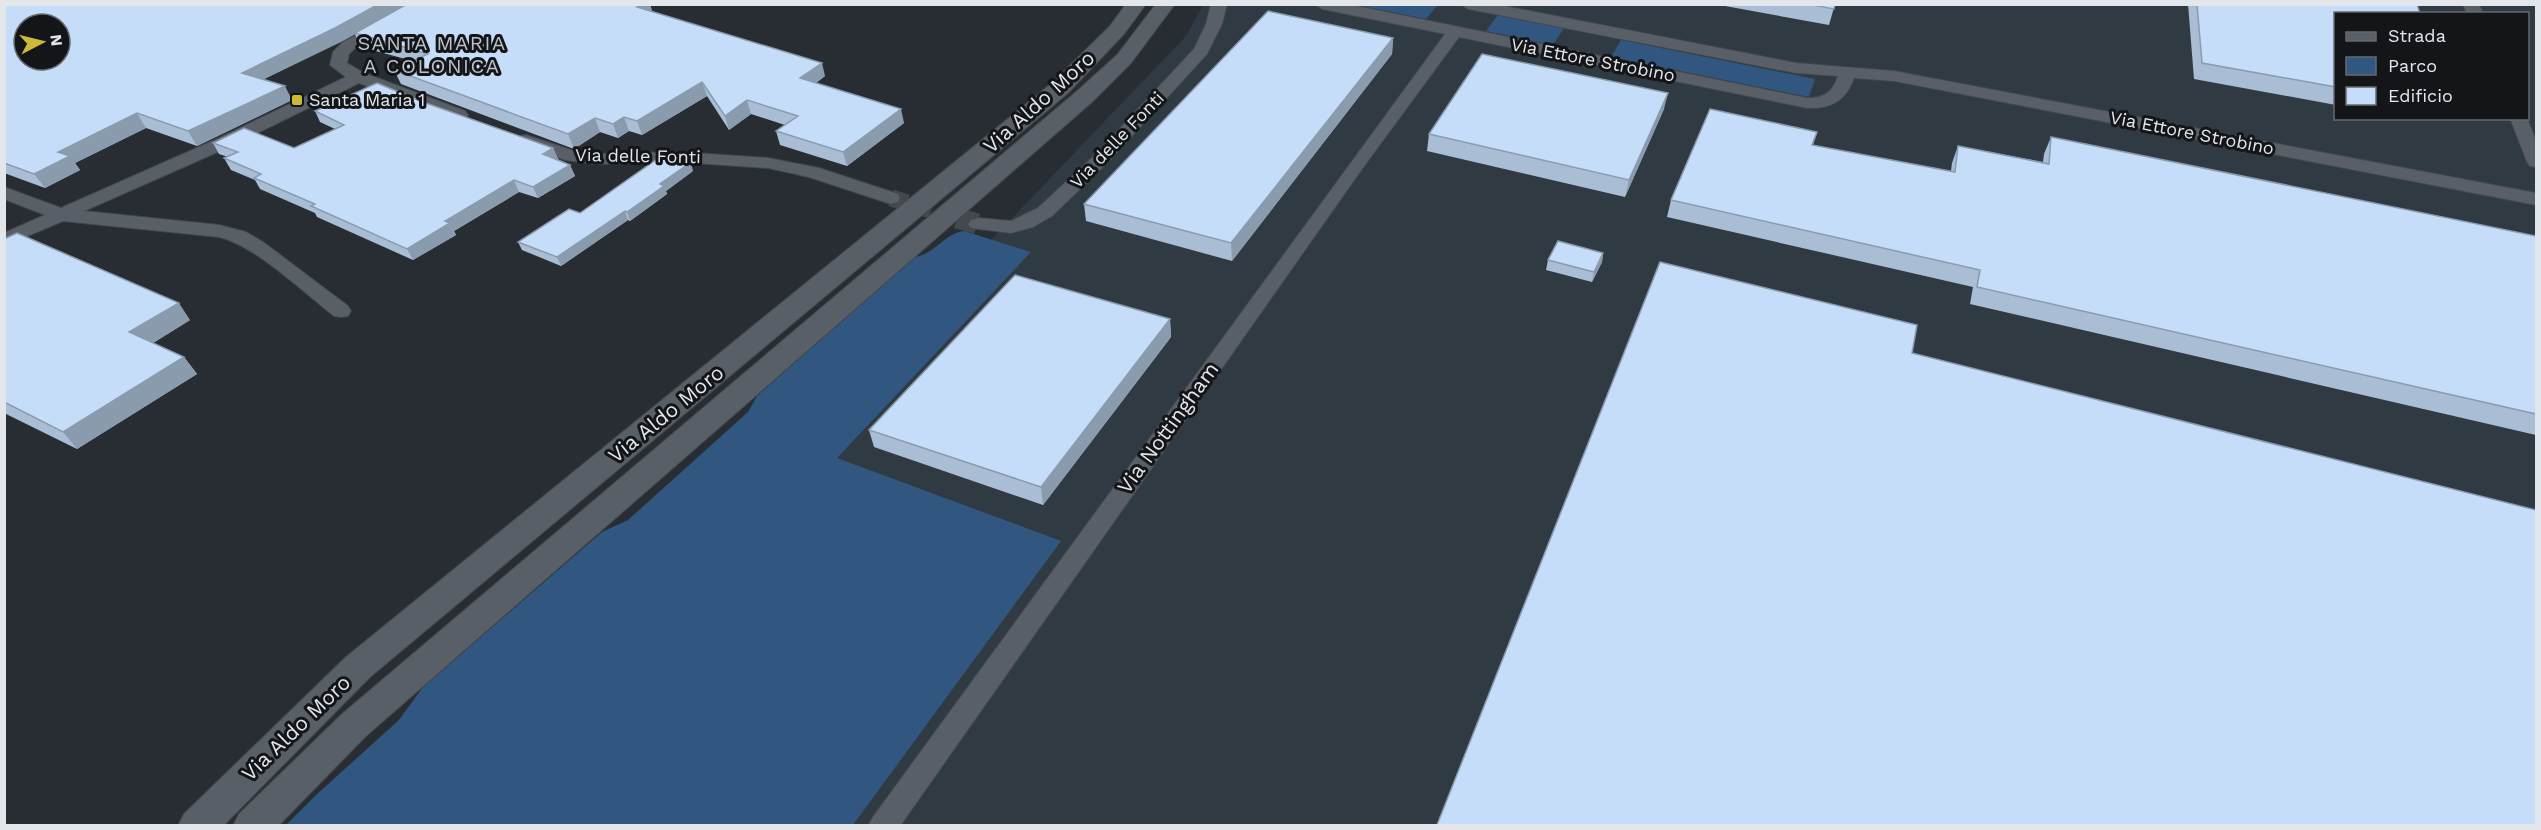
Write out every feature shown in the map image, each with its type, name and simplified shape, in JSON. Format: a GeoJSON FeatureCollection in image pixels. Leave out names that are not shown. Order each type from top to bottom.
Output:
{"type":"FeatureCollection","features":[{"type":"Feature","properties":{"kind":"street"},"geometry":{"type":"LineString","coordinates":[[428,4],[349,45],[341,52],[338,59],[340,68],[476,122]]}},
{"type":"Feature","properties":{"kind":"street","name":"Via Aldo Moro"},"geometry":{"type":"LineString","coordinates":[[197,825],[358,667],[1060,88],[1117,30],[1137,4]]}},
{"type":"Feature","properties":{"kind":"street","name":"Via Aldo Moro"},"geometry":{"type":"LineString","coordinates":[[252,825],[363,718],[1084,97],[1124,59],[1167,4]]}},
{"type":"Feature","properties":{"kind":"street","name":"Via delle Fonti"},"geometry":{"type":"LineString","coordinates":[[978,224],[1011,227],[1026,223],[1045,212],[1103,157],[1201,51],[1214,24],[1220,4]]}},
{"type":"Feature","properties":{"kind":"street","name":"Via Ettore Strobino"},"geometry":{"type":"LineString","coordinates":[[1322,4],[1816,104],[1828,102],[1837,97],[1848,73]]}},
{"type":"Feature","properties":{"kind":"street","name":"Via Ettore Strobino"},"geometry":{"type":"LineString","coordinates":[[1468,4],[1796,68],[1894,76],[2536,199]]}},
{"type":"Feature","properties":{"kind":"street","name":"Via Nottingham"},"geometry":{"type":"LineString","coordinates":[[883,825],[1356,165],[1454,32]]}},
{"type":"Feature","properties":{"kind":"street"},"geometry":{"type":"LineString","coordinates":[[4,240],[223,143],[358,77]]}},
{"type":"Feature","properties":{"kind":"street"},"geometry":{"type":"LineString","coordinates":[[2519,120],[2536,162]]}},
{"type":"Feature","properties":{"kind":"street","name":"Via delle Fonti"},"geometry":{"type":"LineString","coordinates":[[507,133],[571,156],[596,159],[708,158],[768,163],[813,172],[891,198]]}},
{"type":"Feature","properties":{"kind":"street"},"geometry":{"type":"LineString","coordinates":[[4,192],[63,215],[219,231],[239,236],[341,311]]}},
{"type":"Feature","properties":{"kind":"shaded area"},"geometry":{"type":"Polygon","coordinates":[[[1203,5],[2536,5],[2536,825],[738,826],[783,458],[1186,36],[1203,5]]]}},
{"type":"Feature","properties":{"kind":"green space"},"geometry":{"type":"Polygon","coordinates":[[[1356,5],[1438,5],[1426,19],[1356,5]]]}},
{"type":"Feature","properties":{"kind":"green space"},"geometry":{"type":"Polygon","coordinates":[[[1498,15],[1564,28],[1553,45],[1486,31],[1498,15]]]}},
{"type":"Feature","properties":{"kind":"green space"},"geometry":{"type":"Polygon","coordinates":[[[1621,40],[1815,79],[1809,97],[1611,57],[1621,40]]]}},
{"type":"Feature","properties":{"kind":"green space"},"geometry":{"type":"Polygon","coordinates":[[[964,231],[1031,252],[837,458],[1061,541],[853,825],[286,825],[399,720],[423,687],[602,532],[628,520],[748,412],[757,396],[915,257],[928,252],[951,235],[964,231]]]}},
{"type":"Feature","properties":{"kind":"building"},"geometry":{"type":"Polygon","coordinates":[[[4,4],[379,4],[242,73],[285,86],[188,131],[137,113],[58,152],[70,156],[34,174],[4,163],[4,4]]]}},
{"type":"Feature","properties":{"kind":"building"},"geometry":{"type":"Polygon","coordinates":[[[407,4],[642,4],[637,7],[822,63],[800,78],[901,109],[843,152],[776,131],[798,116],[747,100],[725,116],[702,82],[637,121],[624,117],[613,124],[595,118],[568,134],[394,70],[428,54],[355,33],[407,4]]]}},
{"type":"Feature","properties":{"kind":"building"},"geometry":{"type":"Polygon","coordinates":[[[1807,4],[1835,4],[1834,9],[1807,4]]]}},
{"type":"Feature","properties":{"kind":"building"},"geometry":{"type":"Polygon","coordinates":[[[2197,4],[2417,4],[2419,12],[2334,12],[2334,87],[2202,63],[2197,4]]]}},
{"type":"Feature","properties":{"kind":"building"},"geometry":{"type":"Polygon","coordinates":[[[1268,11],[1393,38],[1231,243],[1084,204],[1268,11]]]}},
{"type":"Feature","properties":{"kind":"building"},"geometry":{"type":"Polygon","coordinates":[[[1482,54],[1668,93],[1629,180],[1429,134],[1482,54]]]}},
{"type":"Feature","properties":{"kind":"building"},"geometry":{"type":"Polygon","coordinates":[[[377,83],[423,102],[553,148],[543,154],[570,165],[533,187],[514,180],[445,221],[450,223],[407,249],[311,206],[315,204],[254,178],[261,174],[224,158],[238,152],[213,143],[244,128],[294,148],[344,125],[315,111],[377,83]]]}},
{"type":"Feature","properties":{"kind":"building"},"geometry":{"type":"Polygon","coordinates":[[[1710,109],[1817,132],[1812,145],[1955,172],[1958,146],[2049,164],[2051,137],[2536,236],[2536,414],[1977,287],[1980,270],[1671,200],[1710,109]]]}},
{"type":"Feature","properties":{"kind":"building"},"geometry":{"type":"Polygon","coordinates":[[[660,157],[673,157],[691,162],[660,184],[664,186],[557,257],[518,242],[569,209],[580,213],[660,157]]]}},
{"type":"Feature","properties":{"kind":"building"},"geometry":{"type":"Polygon","coordinates":[[[17,233],[179,303],[129,332],[184,357],[63,432],[4,402],[4,239],[17,233]]]}},
{"type":"Feature","properties":{"kind":"building"},"geometry":{"type":"Polygon","coordinates":[[[1558,241],[1603,253],[1594,272],[1548,260],[1558,241]]]}},
{"type":"Feature","properties":{"kind":"building"},"geometry":{"type":"Polygon","coordinates":[[[1660,262],[1917,325],[1912,353],[2536,510],[2536,825],[1437,825],[1660,262]]]}},
{"type":"Feature","properties":{"kind":"building"},"geometry":{"type":"Polygon","coordinates":[[[1015,275],[1170,319],[1041,487],[869,430],[1015,275]]]}},
{"type":"Feature","properties":{"kind":"tunnel"},"geometry":{"type":"LineString","coordinates":[[891,198],[962,219]]}},
{"type":"Feature","properties":{"kind":"tunnel"},"geometry":{"type":"LineString","coordinates":[[957,218],[978,224]]}},
{"type":"Feature","properties":{"kind":"place","name":"Santa Maria 1"},"geometry":{"type":"Point","coordinates":[297,100]}},
{"type":"Feature","properties":{"kind":"district","name":"SANTA MARIA A COLONICA"},"geometry":{"type":"Point","coordinates":[432,54]}}]}
